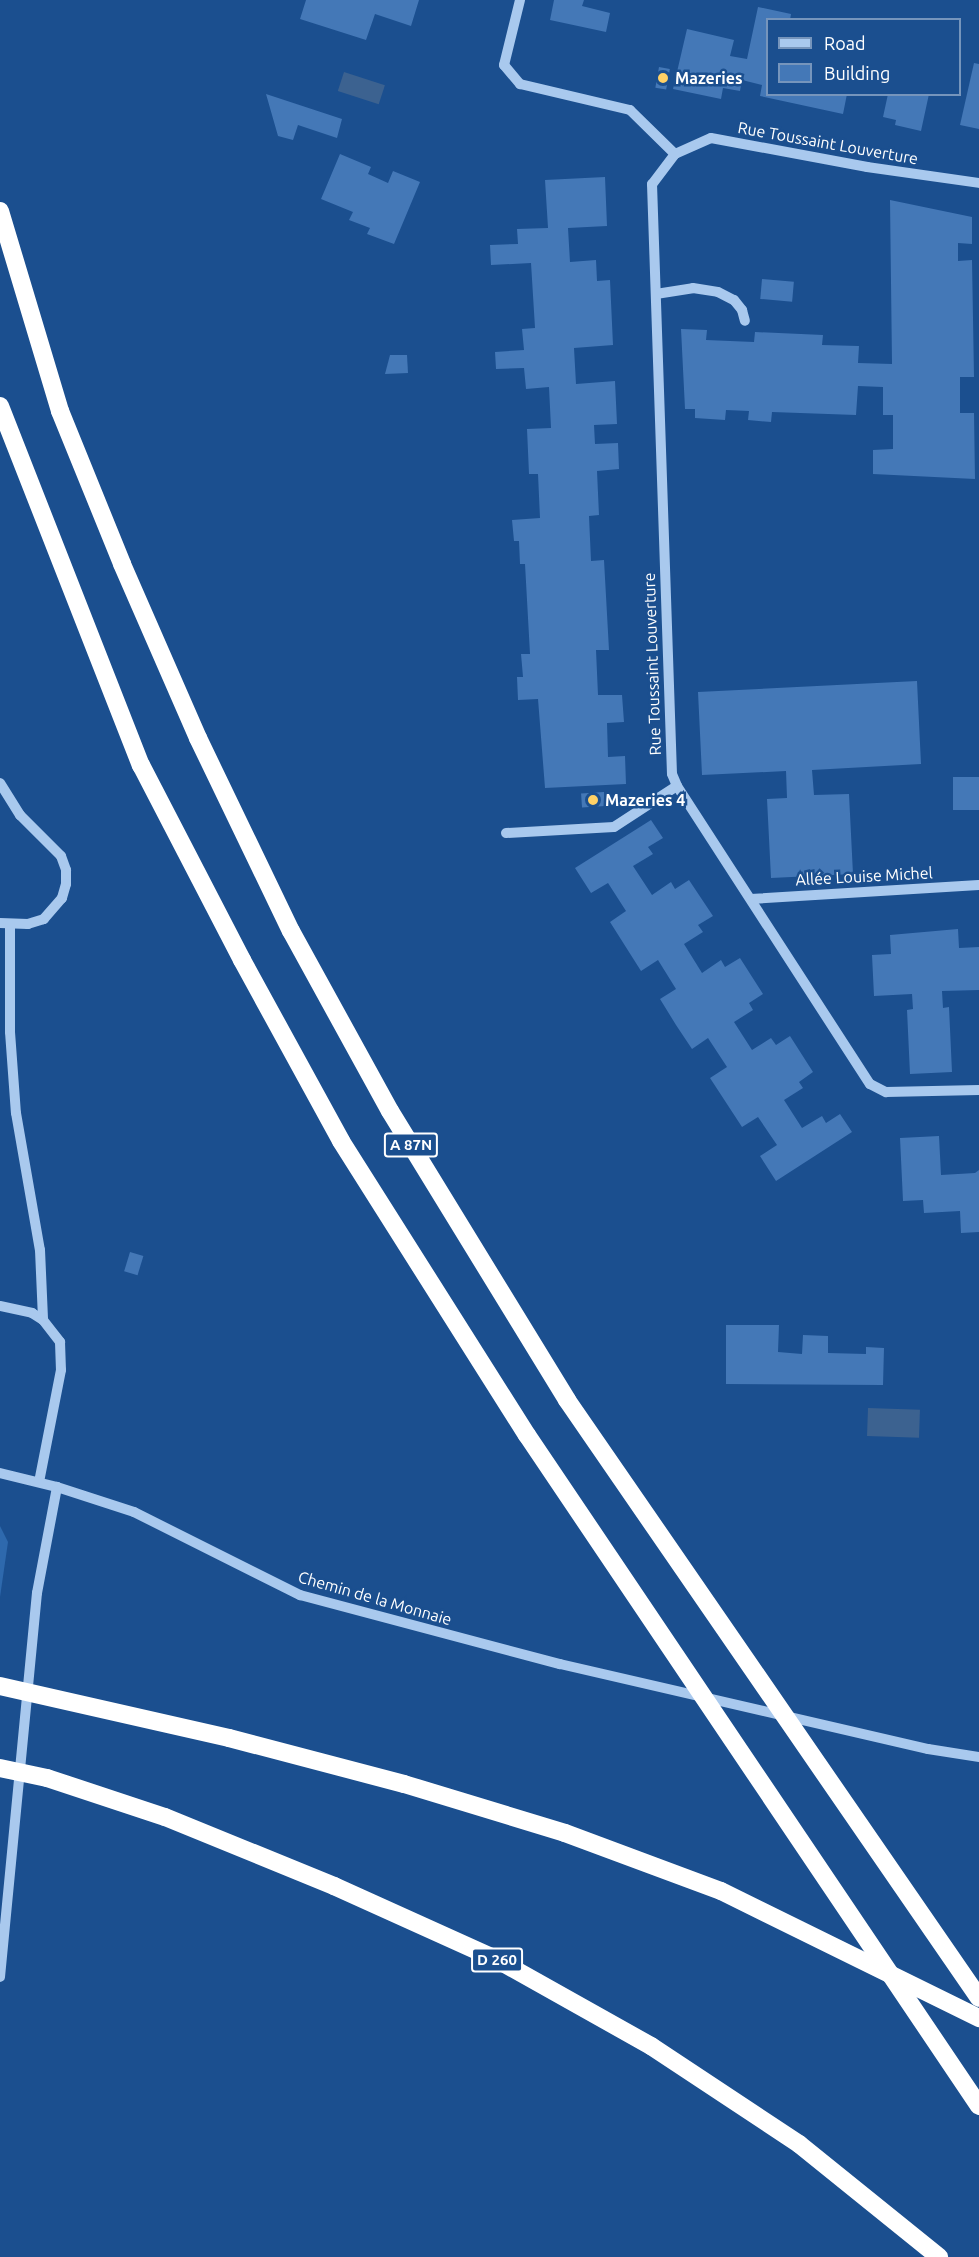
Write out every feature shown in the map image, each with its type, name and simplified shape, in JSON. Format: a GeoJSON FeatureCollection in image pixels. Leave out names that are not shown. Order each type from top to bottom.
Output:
{"type":"FeatureCollection","features":[{"type":"Feature","properties":{"kind":"highway","name":"A 87N"},"geometry":{"type":"LineString","coordinates":[[0,211],[60,411],[117,554],[198,738],[291,931],[390,1111],[567,1400],[979,1998]]}},
{"type":"Feature","properties":{"kind":"highway"},"geometry":{"type":"LineString","coordinates":[[0,406],[141,765],[242,960],[341,1141],[527,1435],[979,2106]]}},
{"type":"Feature","properties":{"kind":"highway"},"geometry":{"type":"LineString","coordinates":[[0,1686],[218,1736],[404,1784],[565,1833],[720,1891],[979,2018]]}},
{"type":"Feature","properties":{"kind":"highway","name":"D 260"},"geometry":{"type":"LineString","coordinates":[[0,1768],[47,1778],[165,1817],[334,1886],[496,1959],[651,2046],[799,2144],[939,2257]]}},
{"type":"Feature","properties":{"kind":"street"},"geometry":{"type":"LineString","coordinates":[[520,0],[504,64],[520,84],[630,110],[675,154]]}},
{"type":"Feature","properties":{"kind":"street","name":"Rue Toussaint Louverture"},"geometry":{"type":"LineString","coordinates":[[979,183],[867,167],[711,138],[675,154],[652,184],[670,761],[677,786],[870,1084],[886,1092],[979,1090]]}},
{"type":"Feature","properties":{"kind":"street"},"geometry":{"type":"LineString","coordinates":[[656,294],[693,288],[718,292],[734,300],[742,310],[745,321]]}},
{"type":"Feature","properties":{"kind":"street"},"geometry":{"type":"LineString","coordinates":[[0,783],[20,814],[61,856],[66,870],[66,884],[55,909],[44,918],[28,924],[5,924],[16,1113],[40,1250],[44,1320]]}},
{"type":"Feature","properties":{"kind":"street"},"geometry":{"type":"LineString","coordinates":[[506,833],[614,826],[677,786]]}},
{"type":"Feature","properties":{"kind":"street","name":"Allée Louise Michel"},"geometry":{"type":"LineString","coordinates":[[751,898],[979,885]]}},
{"type":"Feature","properties":{"kind":"street"},"geometry":{"type":"LineString","coordinates":[[0,1306],[32,1313],[44,1320],[53,1330],[62,1356],[39,1482]]}},
{"type":"Feature","properties":{"kind":"street","name":"Chemin de la Monnaie"},"geometry":{"type":"LineString","coordinates":[[0,1473],[57,1486],[134,1512],[300,1595],[560,1664],[928,1749],[979,1757]]}},
{"type":"Feature","properties":{"kind":"street"},"geometry":{"type":"LineString","coordinates":[[0,1977],[37,1593],[57,1486]]}},
{"type":"Feature","properties":{"kind":"shaded area"},"geometry":{"type":"Polygon","coordinates":[[[344,72],[385,85],[379,104],[338,91],[344,72]]]}},
{"type":"Feature","properties":{"kind":"shaded area"},"geometry":{"type":"Polygon","coordinates":[[[868,1408],[920,1410],[919,1438],[867,1436],[868,1408]]]}},
{"type":"Feature","properties":{"kind":"shaded area"},"geometry":{"type":"Polygon","coordinates":[[[0,1526],[8,1542],[0,1597],[0,1526]]]}},
{"type":"Feature","properties":{"kind":"building"},"geometry":{"type":"Polygon","coordinates":[[[306,0],[419,0],[411,26],[375,14],[366,40],[300,19],[306,0]]]}},
{"type":"Feature","properties":{"kind":"building"},"geometry":{"type":"Polygon","coordinates":[[[554,0],[584,0],[582,6],[610,13],[606,32],[550,20],[554,0]]]}},
{"type":"Feature","properties":{"kind":"building"},"geometry":{"type":"Polygon","coordinates":[[[758,7],[791,14],[790,18],[766,18],[766,96],[847,96],[843,114],[760,96],[762,85],[742,80],[740,91],[723,88],[721,99],[673,89],[687,29],[734,40],[730,56],[747,59],[758,7]]]}},
{"type":"Feature","properties":{"kind":"building"},"geometry":{"type":"Polygon","coordinates":[[[974,63],[979,64],[979,129],[960,125],[974,63]]]}},
{"type":"Feature","properties":{"kind":"building","name":"Mazeries"},"geometry":{"type":"Polygon","coordinates":[[[659,67],[670,69],[666,90],[655,88],[659,67]]]}},
{"type":"Feature","properties":{"kind":"building"},"geometry":{"type":"Polygon","coordinates":[[[266,94],[342,119],[337,138],[298,125],[293,140],[278,136],[266,94]]]}},
{"type":"Feature","properties":{"kind":"building"},"geometry":{"type":"Polygon","coordinates":[[[888,96],[929,96],[921,131],[895,125],[896,120],[883,117],[888,96]]]}},
{"type":"Feature","properties":{"kind":"building"},"geometry":{"type":"Polygon","coordinates":[[[340,154],[371,167],[368,174],[388,183],[393,171],[420,182],[394,244],[367,234],[370,228],[349,220],[353,212],[321,199],[340,154]]]}},
{"type":"Feature","properties":{"kind":"building"},"geometry":{"type":"Polygon","coordinates":[[[605,177],[607,226],[568,228],[570,262],[596,260],[597,281],[610,280],[613,345],[574,348],[576,384],[615,381],[617,424],[594,425],[595,444],[618,443],[619,469],[597,471],[599,515],[589,516],[591,561],[604,560],[609,650],[596,650],[598,695],[622,695],[624,722],[607,723],[608,757],[625,756],[626,784],[545,788],[538,699],[518,700],[517,677],[523,677],[521,654],[530,654],[525,564],[520,564],[519,541],[514,541],[512,520],[540,518],[538,474],[529,474],[527,429],[551,428],[549,387],[526,389],[524,368],[496,369],[495,352],[524,350],[522,329],[535,328],[531,263],[491,265],[490,245],[518,244],[517,229],[548,228],[545,180],[605,177]]]}},
{"type":"Feature","properties":{"kind":"building"},"geometry":{"type":"Polygon","coordinates":[[[890,200],[972,217],[972,244],[958,243],[958,261],[972,260],[974,377],[960,377],[960,413],[974,413],[975,479],[873,474],[873,450],[893,449],[893,415],[883,415],[883,387],[858,386],[856,415],[772,412],[771,422],[748,420],[749,411],[726,410],[725,420],[695,418],[695,409],[685,409],[681,329],[707,330],[706,340],[754,342],[755,332],[823,335],[822,345],[859,346],[858,363],[892,364],[890,200]]]}},
{"type":"Feature","properties":{"kind":"building"},"geometry":{"type":"Polygon","coordinates":[[[762,279],[794,282],[792,302],[760,299],[762,279]]]}},
{"type":"Feature","properties":{"kind":"building"},"geometry":{"type":"Polygon","coordinates":[[[390,355],[407,355],[408,373],[385,374],[390,355]]]}},
{"type":"Feature","properties":{"kind":"building"},"geometry":{"type":"Polygon","coordinates":[[[917,681],[921,764],[812,770],[814,795],[849,794],[853,874],[771,878],[767,799],[787,798],[786,771],[702,775],[698,692],[917,681]]]}},
{"type":"Feature","properties":{"kind":"building"},"geometry":{"type":"Polygon","coordinates":[[[953,777],[979,777],[979,810],[953,810],[953,777]]]}},
{"type":"Feature","properties":{"kind":"building","name":"Mazeries 4"},"geometry":{"type":"Polygon","coordinates":[[[604,792],[605,806],[582,808],[581,794],[604,792]]]}},
{"type":"Feature","properties":{"kind":"building"},"geometry":{"type":"Polygon","coordinates":[[[651,820],[663,838],[648,847],[653,854],[633,866],[652,895],[671,882],[675,889],[689,880],[713,916],[698,925],[703,932],[684,944],[702,973],[721,960],[725,967],[740,958],[763,994],[749,1003],[753,1010],[734,1022],[752,1050],[771,1038],[776,1045],[790,1036],[813,1072],[799,1082],[803,1088],[784,1100],[802,1128],[822,1116],[826,1123],[840,1114],[852,1132],[776,1181],[760,1156],[777,1145],[758,1117],[742,1127],[710,1078],[727,1067],[708,1038],[692,1049],[676,1025],[660,999],[676,989],[658,960],[641,971],[610,922],[626,911],[608,883],[591,893],[575,868],[651,820]]]}},
{"type":"Feature","properties":{"kind":"building"},"geometry":{"type":"Polygon","coordinates":[[[958,929],[959,948],[979,947],[979,990],[942,991],[943,1008],[949,1007],[952,1072],[910,1074],[907,1010],[913,1009],[912,994],[874,996],[872,955],[891,954],[890,935],[958,929]]]}},
{"type":"Feature","properties":{"kind":"building"},"geometry":{"type":"Polygon","coordinates":[[[939,1136],[941,1175],[975,1173],[979,1170],[979,1232],[961,1233],[960,1211],[924,1213],[923,1200],[903,1201],[900,1138],[939,1136]]]}},
{"type":"Feature","properties":{"kind":"building"},"geometry":{"type":"Polygon","coordinates":[[[130,1252],[143,1256],[138,1275],[124,1271],[130,1252]]]}},
{"type":"Feature","properties":{"kind":"building"},"geometry":{"type":"Polygon","coordinates":[[[726,1325],[779,1325],[778,1352],[802,1354],[803,1335],[828,1336],[828,1353],[866,1354],[866,1347],[884,1348],[883,1385],[726,1384],[726,1325]]]}},
{"type":"Feature","properties":{"kind":"place","name":"Mazeries"},"geometry":{"type":"Point","coordinates":[663,78]}},
{"type":"Feature","properties":{"kind":"place","name":"Mazeries 4"},"geometry":{"type":"Point","coordinates":[593,800]}}]}
